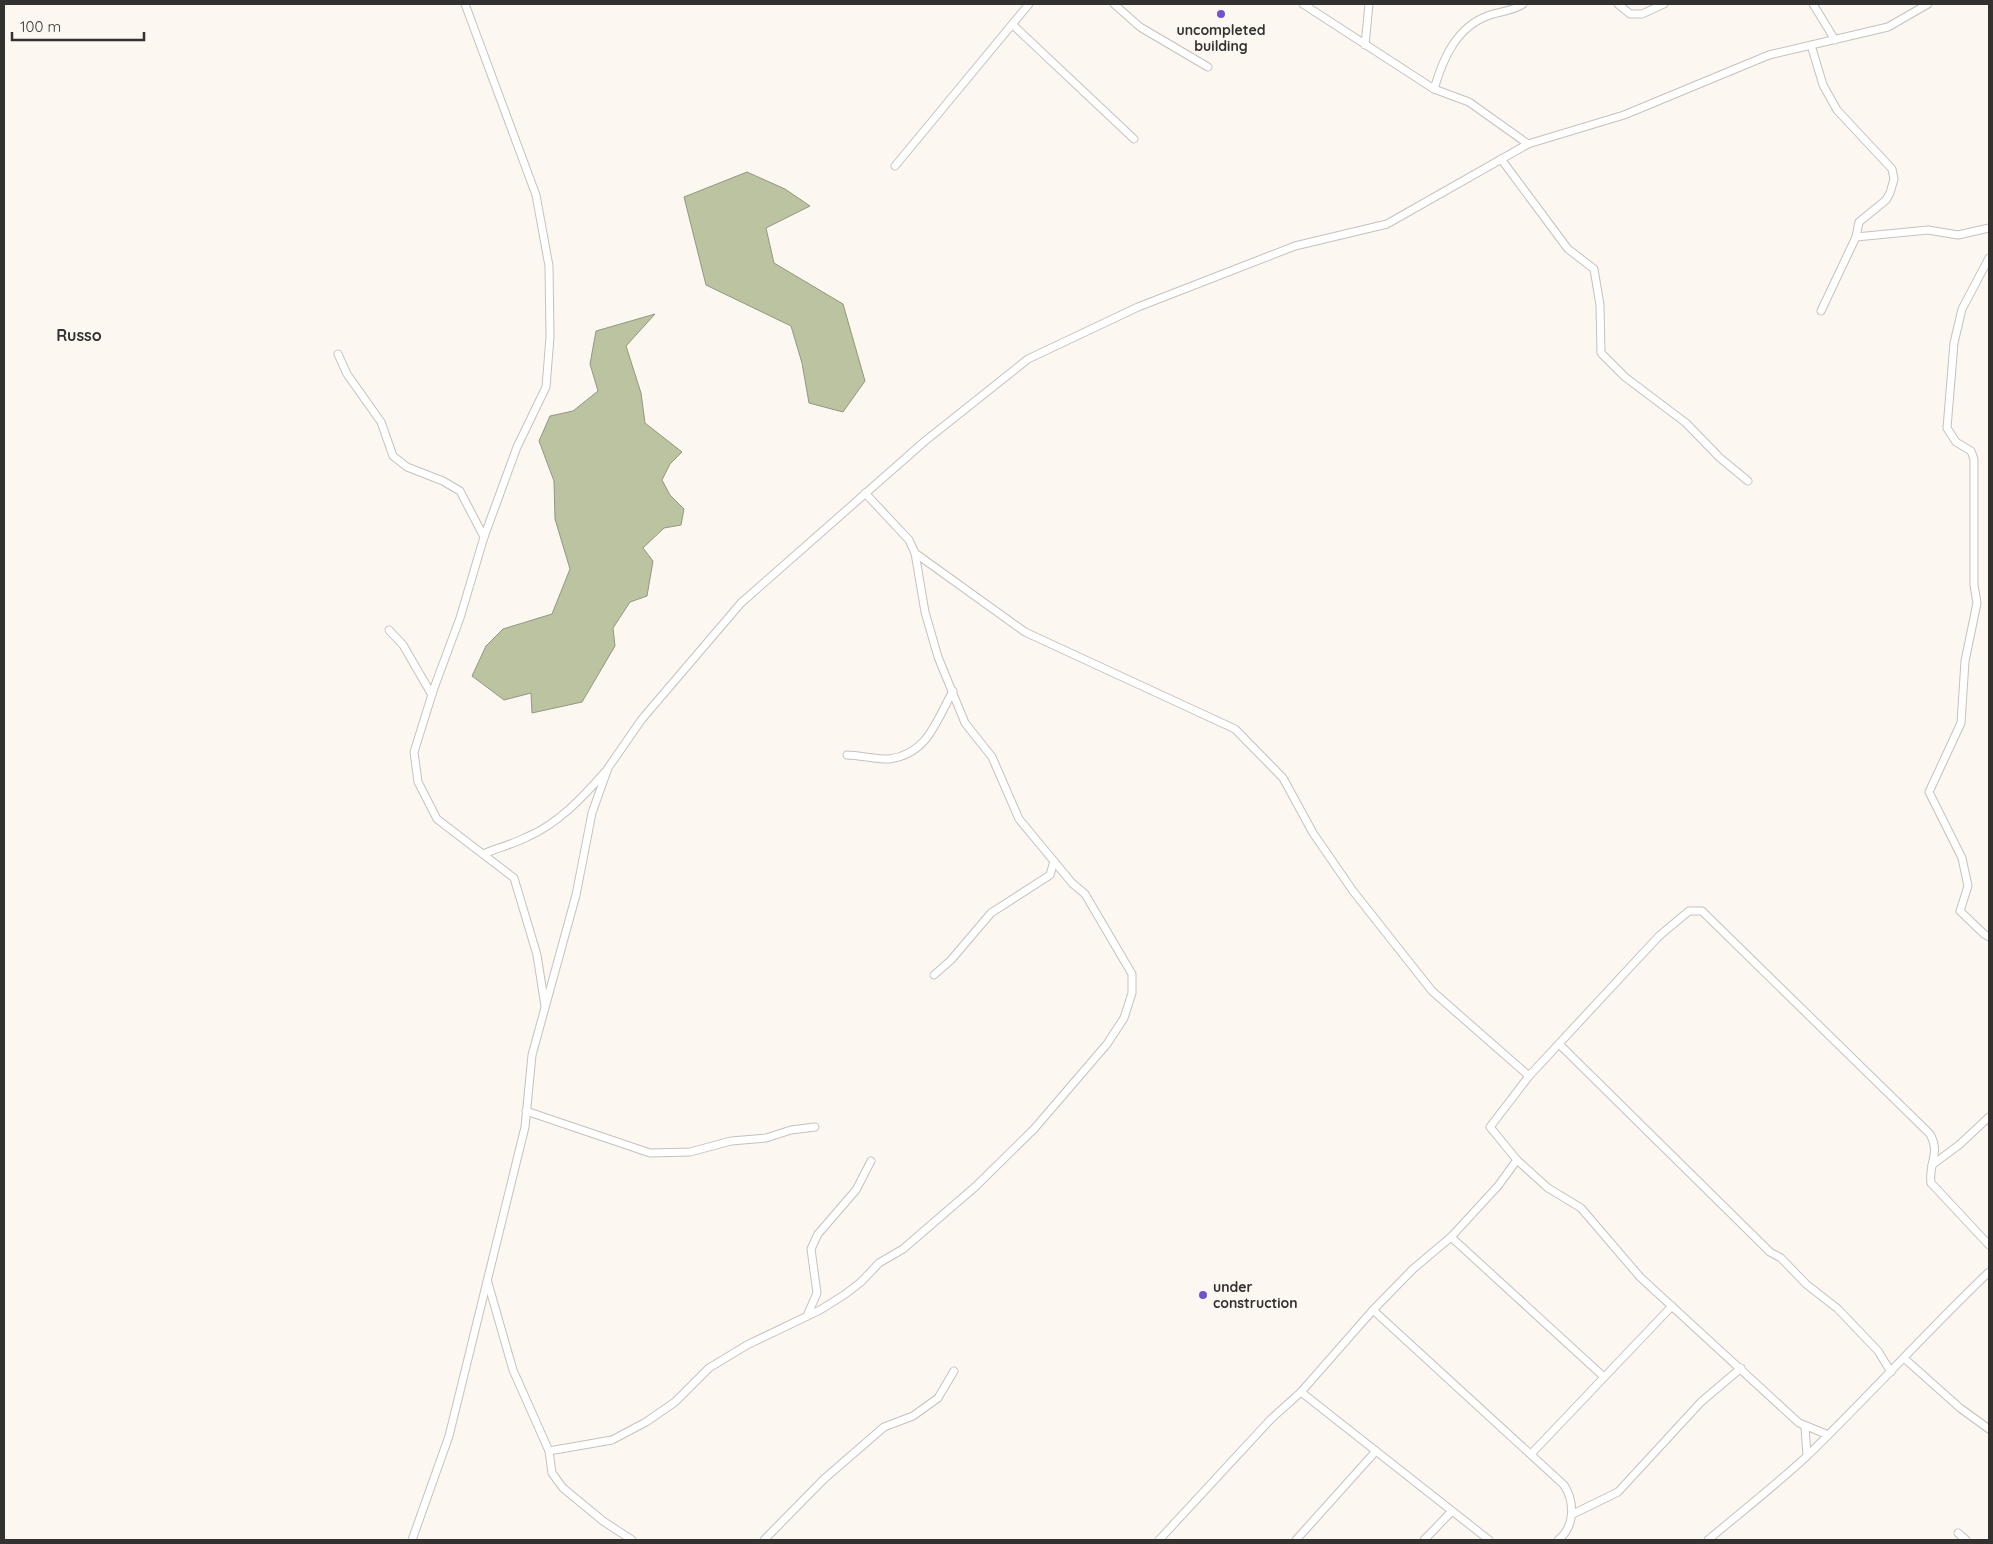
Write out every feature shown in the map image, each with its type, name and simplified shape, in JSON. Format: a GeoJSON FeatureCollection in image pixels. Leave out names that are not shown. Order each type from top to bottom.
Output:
{"type":"FeatureCollection","features":[{"type":"Feature","properties":{"kind":"street"},"geometry":{"type":"LineString","coordinates":[[465,4],[536,196],[548,266],[550,337],[546,387],[517,446],[484,537],[460,618],[414,752],[418,782],[437,819],[514,878],[537,955],[545,1009]]}},
{"type":"Feature","properties":{"kind":"street"},"geometry":{"type":"LineString","coordinates":[[895,166],[954,92],[1029,4]]}},
{"type":"Feature","properties":{"kind":"street"},"geometry":{"type":"LineString","coordinates":[[1114,4],[1140,26],[1208,67]]}},
{"type":"Feature","properties":{"kind":"street"},"geometry":{"type":"LineString","coordinates":[[1302,4],[1434,89],[1469,102],[1528,144]]}},
{"type":"Feature","properties":{"kind":"street"},"geometry":{"type":"LineString","coordinates":[[1365,45],[1369,4]]}},
{"type":"Feature","properties":{"kind":"street"},"geometry":{"type":"LineString","coordinates":[[1434,89],[1441,64],[1450,48],[1463,32],[1490,15],[1507,12],[1523,4]]}},
{"type":"Feature","properties":{"kind":"street"},"geometry":{"type":"LineString","coordinates":[[1618,4],[1630,14],[1642,14],[1664,4]]}},
{"type":"Feature","properties":{"kind":"street"},"geometry":{"type":"LineString","coordinates":[[1813,4],[1835,40]]}},
{"type":"Feature","properties":{"kind":"street"},"geometry":{"type":"LineString","coordinates":[[483,854],[528,837],[554,821],[583,797],[608,768],[642,719],[741,604],[925,441],[1028,358],[1138,307],[1295,246],[1387,224],[1528,144],[1624,115],[1769,55],[1888,27],[1928,4]]}},
{"type":"Feature","properties":{"kind":"street"},"geometry":{"type":"LineString","coordinates":[[1013,25],[1134,139]]}},
{"type":"Feature","properties":{"kind":"street"},"geometry":{"type":"LineString","coordinates":[[1811,45],[1823,85],[1836,110],[1892,169],[1894,179],[1886,200],[1859,222],[1856,237],[1821,311]]}},
{"type":"Feature","properties":{"kind":"street"},"geometry":{"type":"LineString","coordinates":[[1501,159],[1568,249],[1594,269],[1600,305],[1601,353],[1625,377],[1686,423],[1748,481]]}},
{"type":"Feature","properties":{"kind":"street"},"geometry":{"type":"LineString","coordinates":[[1856,237],[1928,230],[1958,235],[1989,228]]}},
{"type":"Feature","properties":{"kind":"street"},"geometry":{"type":"LineString","coordinates":[[1989,258],[1962,310],[1957,327],[1947,428],[1951,437],[1971,451],[1974,459],[1976,612],[1966,661],[1961,723],[1930,792],[1962,858],[1968,886],[1960,910],[1984,934],[1989,936]]}},
{"type":"Feature","properties":{"kind":"street"},"geometry":{"type":"LineString","coordinates":[[338,354],[347,374],[382,422],[393,456],[407,467],[443,481],[460,491],[484,537]]}},
{"type":"Feature","properties":{"kind":"street"},"geometry":{"type":"LineString","coordinates":[[549,1451],[612,1440],[646,1422],[675,1402],[708,1368],[747,1345],[807,1316],[844,1295],[861,1282],[880,1262],[903,1249],[975,1187],[1034,1128],[1107,1044],[1124,1018],[1132,993],[1132,974],[1085,894],[1072,883],[1019,819],[992,757],[965,723],[938,657],[925,612],[915,552],[910,540],[865,493]]}},
{"type":"Feature","properties":{"kind":"street"},"geometry":{"type":"LineString","coordinates":[[915,552],[1025,632],[1235,729],[1283,778],[1313,833],[1353,891],[1432,990],[1529,1076]]}},
{"type":"Feature","properties":{"kind":"street"},"geometry":{"type":"LineString","coordinates":[[389,630],[403,645],[432,695]]}},
{"type":"Feature","properties":{"kind":"street"},"geometry":{"type":"LineString","coordinates":[[847,755],[888,759],[913,752],[932,732],[953,691]]}},
{"type":"Feature","properties":{"kind":"street"},"geometry":{"type":"LineString","coordinates":[[412,1540],[449,1436],[525,1127],[532,1055],[576,895],[592,813],[608,768]]}},
{"type":"Feature","properties":{"kind":"street"},"geometry":{"type":"LineString","coordinates":[[934,975],[951,960],[991,913],[1050,875],[1054,861]]}},
{"type":"Feature","properties":{"kind":"street"},"geometry":{"type":"LineString","coordinates":[[1807,1456],[1805,1428],[1640,1277],[1581,1208],[1548,1188],[1517,1160],[1490,1127],[1529,1076],[1658,936],[1689,912],[1702,911],[1930,1134],[1936,1151],[1929,1172],[1931,1183],[1989,1246]]}},
{"type":"Feature","properties":{"kind":"street"},"geometry":{"type":"LineString","coordinates":[[1559,1044],[1770,1252],[1781,1258],[1806,1284],[1838,1309],[1878,1351],[1891,1372]]}},
{"type":"Feature","properties":{"kind":"street"},"geometry":{"type":"LineString","coordinates":[[526,1110],[650,1154],[690,1152],[731,1141],[766,1138],[791,1130],[815,1127]]}},
{"type":"Feature","properties":{"kind":"street"},"geometry":{"type":"LineString","coordinates":[[1932,1165],[1959,1145],[1988,1116]]}},
{"type":"Feature","properties":{"kind":"street"},"geometry":{"type":"LineString","coordinates":[[1159,1540],[1271,1419],[1300,1392],[1373,1310],[1413,1269],[1451,1237],[1498,1186],[1517,1160]]}},
{"type":"Feature","properties":{"kind":"street"},"geometry":{"type":"LineString","coordinates":[[807,1316],[817,1293],[811,1249],[818,1234],[856,1190],[871,1161]]}},
{"type":"Feature","properties":{"kind":"street"},"geometry":{"type":"LineString","coordinates":[[1451,1237],[1604,1377]]}},
{"type":"Feature","properties":{"kind":"street"},"geometry":{"type":"LineString","coordinates":[[1708,1540],[1807,1456],[1826,1434],[1905,1359],[1961,1298],[1989,1272]]}},
{"type":"Feature","properties":{"kind":"street"},"geometry":{"type":"LineString","coordinates":[[487,1280],[513,1370],[549,1451],[552,1473],[564,1488],[603,1521],[632,1540]]}},
{"type":"Feature","properties":{"kind":"street"},"geometry":{"type":"LineString","coordinates":[[1531,1454],[1672,1306]]}},
{"type":"Feature","properties":{"kind":"street"},"geometry":{"type":"LineString","coordinates":[[1373,1310],[1564,1485],[1572,1496],[1572,1514],[1563,1536],[1558,1540]]}},
{"type":"Feature","properties":{"kind":"street"},"geometry":{"type":"LineString","coordinates":[[1905,1359],[1960,1408],[1989,1429]]}},
{"type":"Feature","properties":{"kind":"street"},"geometry":{"type":"LineString","coordinates":[[1572,1514],[1618,1492],[1701,1402],[1741,1368]]}},
{"type":"Feature","properties":{"kind":"street"},"geometry":{"type":"LineString","coordinates":[[764,1540],[824,1479],[884,1427],[913,1416],[938,1398],[954,1371]]}},
{"type":"Feature","properties":{"kind":"street"},"geometry":{"type":"LineString","coordinates":[[1300,1392],[1489,1540]]}},
{"type":"Feature","properties":{"kind":"street"},"geometry":{"type":"LineString","coordinates":[[1805,1428],[1811,1427],[1826,1434]]}},
{"type":"Feature","properties":{"kind":"street"},"geometry":{"type":"LineString","coordinates":[[1296,1540],[1376,1451]]}},
{"type":"Feature","properties":{"kind":"street"},"geometry":{"type":"LineString","coordinates":[[1424,1540],[1452,1511]]}},
{"type":"Feature","properties":{"kind":"street"},"geometry":{"type":"LineString","coordinates":[[1958,1533],[1966,1540]]}},
{"type":"Feature","properties":{"kind":"shaded area"},"geometry":{"type":"Polygon","coordinates":[[[747,172],[785,189],[810,206],[766,228],[774,263],[843,304],[865,381],[843,412],[809,403],[802,363],[791,326],[706,285],[684,197],[747,172]]]}},
{"type":"Feature","properties":{"kind":"shaded area"},"geometry":{"type":"Polygon","coordinates":[[[655,314],[626,346],[641,393],[645,423],[682,452],[670,464],[662,480],[670,495],[684,509],[681,525],[664,528],[643,548],[653,561],[647,596],[630,602],[613,628],[615,646],[582,702],[532,713],[531,693],[504,700],[472,676],[486,646],[503,629],[552,614],[570,569],[555,519],[554,481],[539,441],[550,416],[573,411],[598,391],[590,364],[596,331],[655,314]]]}},
{"type":"Feature","properties":{"kind":"place","name":"uncompleted building"},"geometry":{"type":"Point","coordinates":[1221,14]}},
{"type":"Feature","properties":{"kind":"place","name":"under construction"},"geometry":{"type":"Point","coordinates":[1203,1295]}},
{"type":"Feature","properties":{"kind":"district","name":"Russo"},"geometry":{"type":"Point","coordinates":[79,335]}}]}
